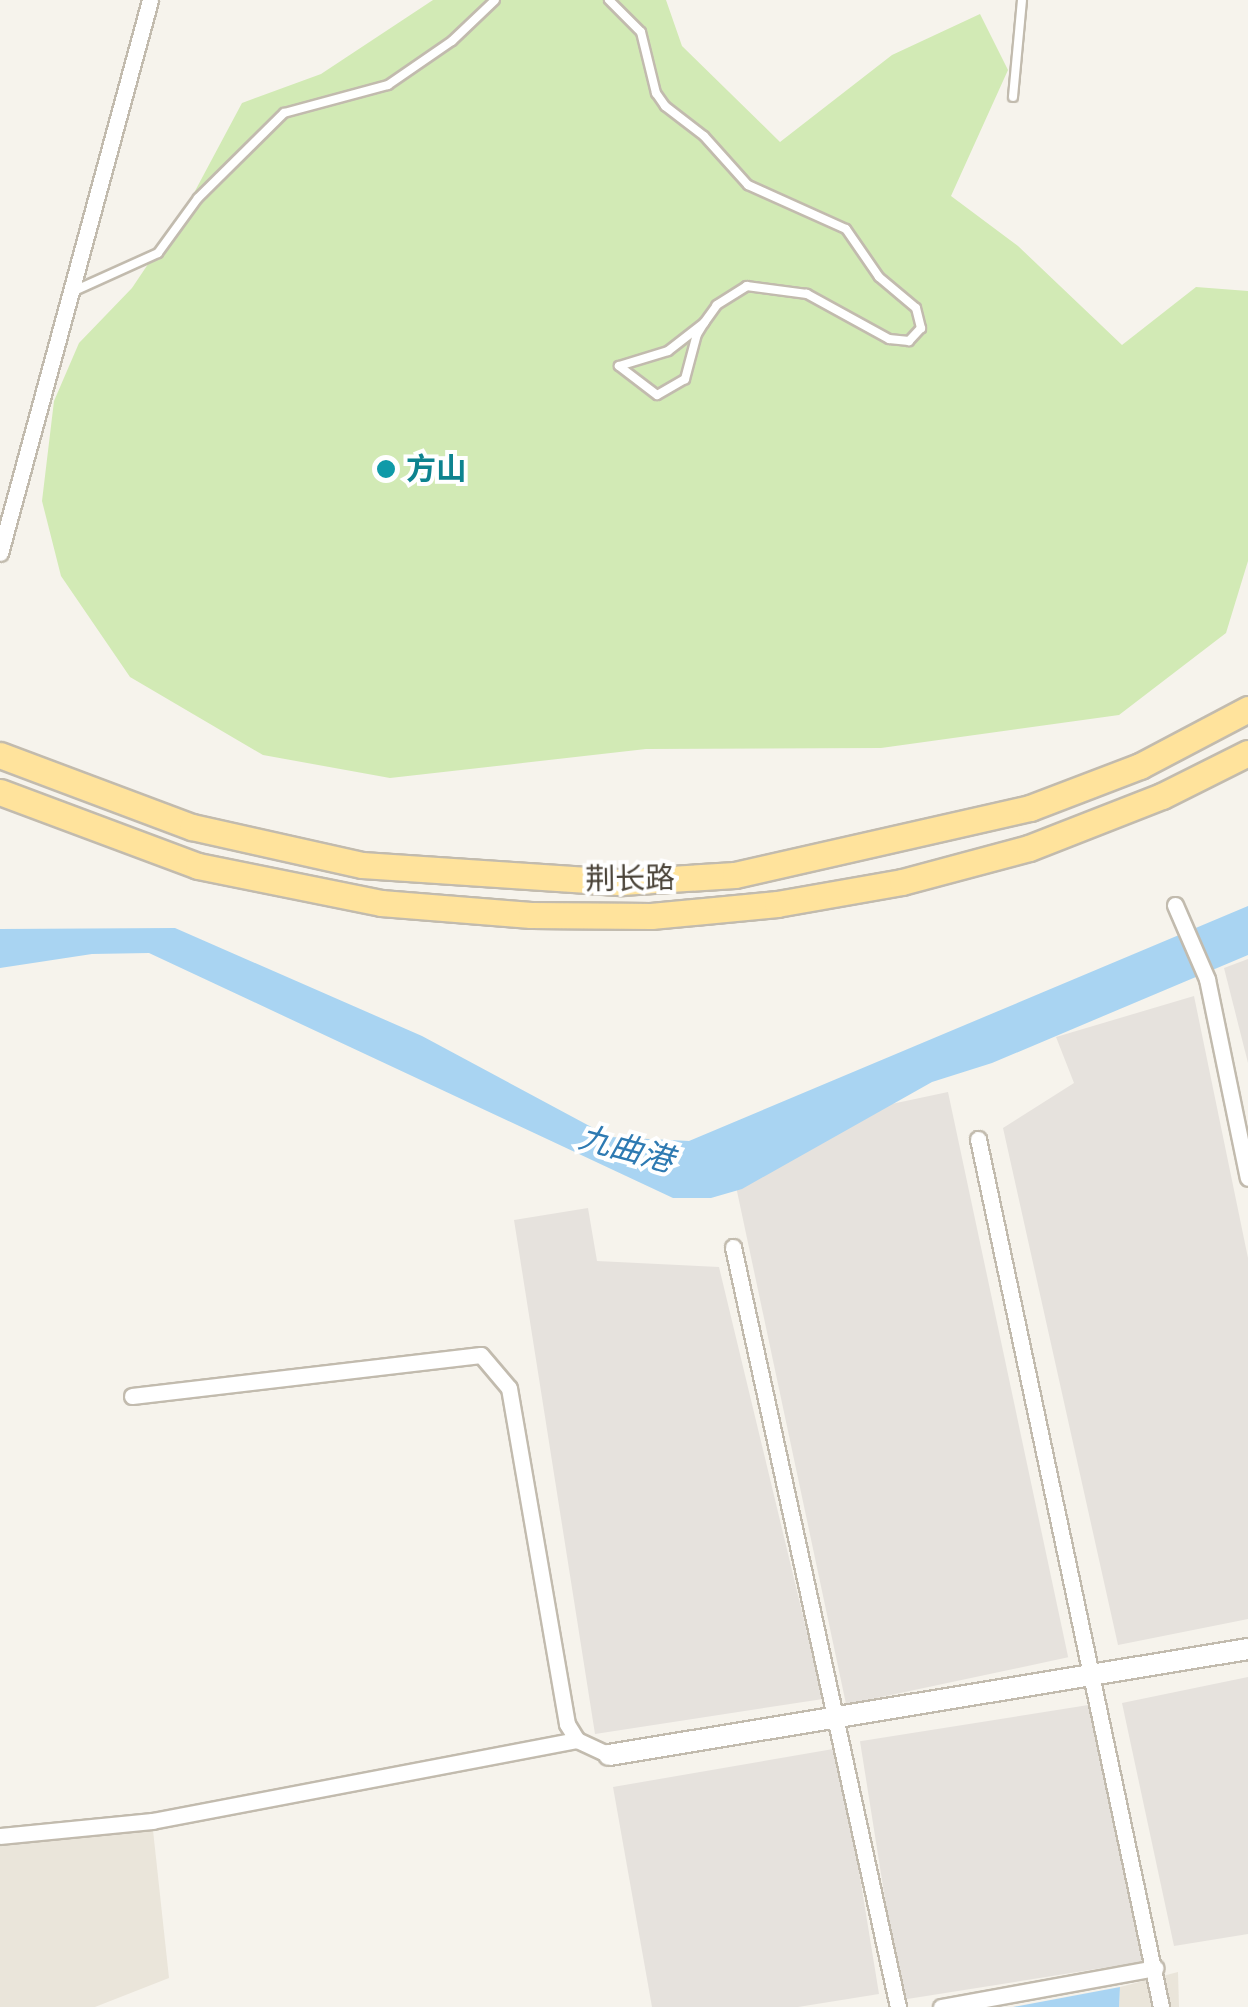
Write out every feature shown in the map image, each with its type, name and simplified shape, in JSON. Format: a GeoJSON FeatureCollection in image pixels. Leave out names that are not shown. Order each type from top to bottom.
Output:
{"type":"FeatureCollection","features":[{"type":"Feature","properties":{"kind":"main road","name":"荆长路"},"geometry":{"type":"LineString","coordinates":[[0,755],[192,828],[362,865],[621,882],[734,875],[1030,808],[1140,766],[1248,709]]}},
{"type":"Feature","properties":{"kind":"main road","name":"荆长路"},"geometry":{"type":"LineString","coordinates":[[0,792],[198,866],[381,902],[531,916],[651,916],[848,892],[1030,848],[1162,796],[1248,752]]}},
{"type":"Feature","properties":{"kind":"street"},"geometry":{"type":"LineString","coordinates":[[0,553],[150,0]]}},
{"type":"Feature","properties":{"kind":"street"},"geometry":{"type":"LineString","coordinates":[[1175,905],[1207,979],[1248,1178]]}},
{"type":"Feature","properties":{"kind":"street"},"geometry":{"type":"LineString","coordinates":[[978,1139],[1088,1676],[1102,1703],[1161,2007]]}},
{"type":"Feature","properties":{"kind":"street"},"geometry":{"type":"LineString","coordinates":[[733,1246],[839,1718],[898,2007]]}},
{"type":"Feature","properties":{"kind":"street"},"geometry":{"type":"LineString","coordinates":[[132,1396],[480,1354],[509,1388],[567,1724],[577,1740],[608,1756],[1248,1648]]}},
{"type":"Feature","properties":{"kind":"street"},"geometry":{"type":"LineString","coordinates":[[0,1836],[152,1822],[577,1740]]}},
{"type":"Feature","properties":{"kind":"street"},"geometry":{"type":"LineString","coordinates":[[941,2007],[1155,1968]]}},
{"type":"Feature","properties":{"kind":"lane"},"geometry":{"type":"LineString","coordinates":[[69,293],[158,253],[198,198],[284,114],[388,85],[452,41],[495,0]]}},
{"type":"Feature","properties":{"kind":"lane"},"geometry":{"type":"LineString","coordinates":[[609,0],[641,32],[665,106],[704,136],[748,186],[846,228],[879,277],[909,300],[920,318],[916,337],[889,339],[828,302],[768,284],[730,295],[704,324],[668,351],[620,366],[657,394],[685,379],[704,324]]}},
{"type":"Feature","properties":{"kind":"lane"},"geometry":{"type":"LineString","coordinates":[[1013,97],[1022,0]]}},
{"type":"Feature","properties":{"kind":"shaded area"},"geometry":{"type":"Polygon","coordinates":[[[1248,959],[1248,1063],[1224,968],[1248,959]]]}},
{"type":"Feature","properties":{"kind":"shaded area"},"geometry":{"type":"Polygon","coordinates":[[[1194,996],[1248,1258],[1248,1619],[1118,1645],[1003,1128],[1074,1083],[1056,1037],[1194,996]]]}},
{"type":"Feature","properties":{"kind":"shaded area"},"geometry":{"type":"Polygon","coordinates":[[[948,1092],[1068,1657],[846,1705],[726,1139],[948,1092]]]}},
{"type":"Feature","properties":{"kind":"shaded area"},"geometry":{"type":"Polygon","coordinates":[[[588,1208],[597,1261],[719,1267],[823,1699],[595,1734],[514,1220],[588,1208]]]}},
{"type":"Feature","properties":{"kind":"shaded area"},"geometry":{"type":"Polygon","coordinates":[[[1248,1677],[1248,1934],[1174,1946],[1122,1703],[1248,1677]]]}},
{"type":"Feature","properties":{"kind":"shaded area"},"geometry":{"type":"Polygon","coordinates":[[[1101,1703],[1142,1962],[901,2000],[860,1741],[1101,1703]]]}},
{"type":"Feature","properties":{"kind":"shaded area"},"geometry":{"type":"Polygon","coordinates":[[[839,1748],[879,1994],[798,2007],[652,2007],[613,1787],[839,1748]]]}},
{"type":"Feature","properties":{"kind":"shaded area"},"geometry":{"type":"Polygon","coordinates":[[[152,1821],[169,1978],[95,2007],[0,2007],[0,1845],[152,1821]]]}},
{"type":"Feature","properties":{"kind":"shaded area"},"geometry":{"type":"Polygon","coordinates":[[[1178,1972],[1179,2007],[1119,2007],[1120,1987],[1178,1972]]]}},
{"type":"Feature","properties":{"kind":"green space"},"geometry":{"type":"Polygon","coordinates":[[[433,0],[666,0],[682,46],[780,142],[892,55],[980,14],[1008,70],[951,196],[1018,246],[1122,345],[1196,287],[1248,291],[1248,561],[1226,633],[1119,715],[881,748],[646,749],[390,778],[263,755],[130,677],[61,576],[42,501],[54,401],[79,343],[132,288],[187,206],[242,103],[321,74],[433,0]]]}},
{"type":"Feature","properties":{"kind":"water","name":"九曲港"},"geometry":{"type":"Polygon","coordinates":[[[1248,906],[1248,955],[992,1063],[932,1082],[742,1189],[711,1198],[673,1198],[149,953],[92,954],[0,968],[0,929],[175,928],[422,1036],[610,1137],[689,1141],[1248,906]]]}},
{"type":"Feature","properties":{"kind":"water"},"geometry":{"type":"Polygon","coordinates":[[[1120,1987],[1119,2007],[1013,2007],[1120,1987]]]}},
{"type":"Feature","properties":{"kind":"place","name":"方山"},"geometry":{"type":"Point","coordinates":[386,469]}}]}
